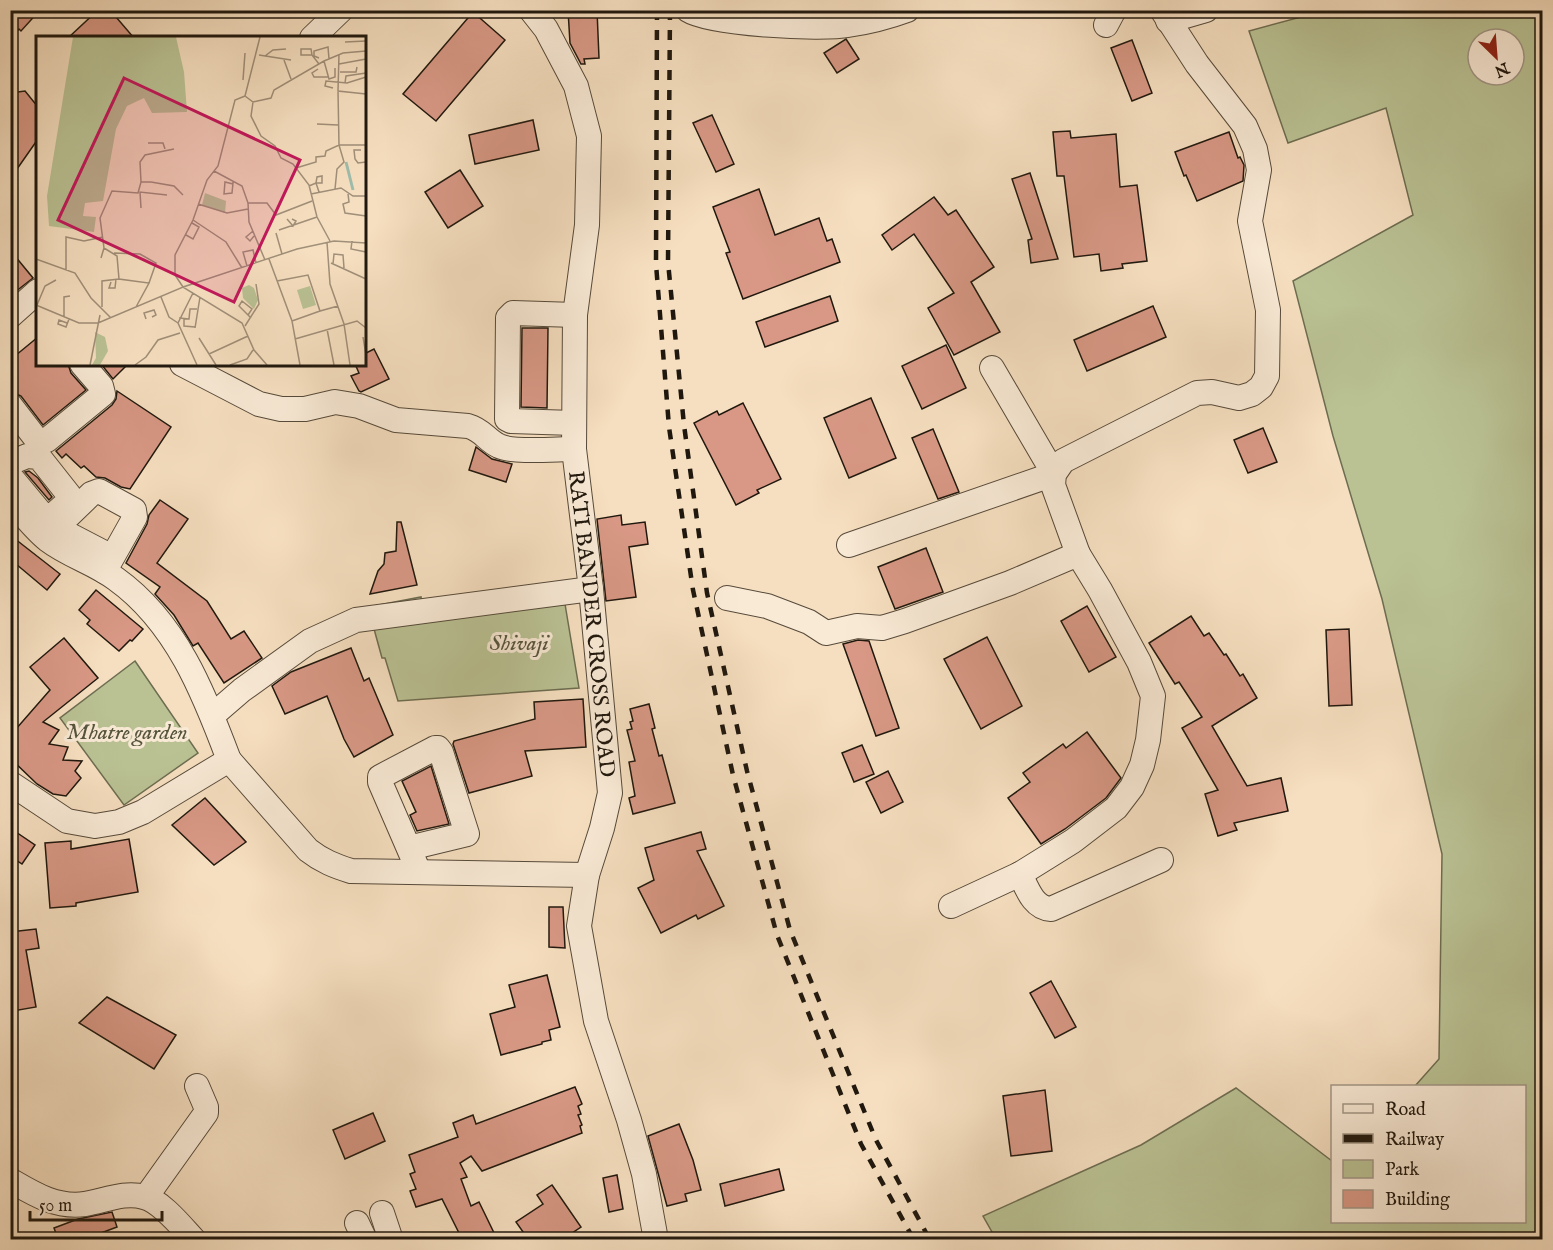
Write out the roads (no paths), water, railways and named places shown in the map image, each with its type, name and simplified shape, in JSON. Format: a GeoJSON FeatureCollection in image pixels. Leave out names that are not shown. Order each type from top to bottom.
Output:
{"type":"FeatureCollection","features":[{"type":"Feature","properties":{"kind":"street"},"geometry":{"type":"LineString","coordinates":[[314,36],[341,10]]}},
{"type":"Feature","properties":{"kind":"street","name":"RATI BANDER CROSS ROAD"},"geometry":{"type":"LineString","coordinates":[[531,10],[546,29],[576,86],[589,136],[587,225],[575,315],[574,449],[591,589],[610,793],[587,875],[579,926],[596,1021],[629,1120],[644,1174],[656,1239]]}},
{"type":"Feature","properties":{"kind":"street"},"geometry":{"type":"LineString","coordinates":[[688,10],[696,15],[711,18],[783,26],[846,26],[907,10]]}},
{"type":"Feature","properties":{"kind":"street"},"geometry":{"type":"LineString","coordinates":[[951,906],[1020,874],[1073,841],[1116,808],[1132,787],[1142,765],[1148,740],[1153,696],[1100,590],[1078,554],[1053,484],[1054,474],[1064,461],[1082,450],[1197,393],[1212,392],[1239,398],[1252,394],[1261,387],[1267,376],[1268,310],[1250,221],[1259,170],[1255,149],[1245,126],[1197,64],[1165,16],[1206,10]]}},
{"type":"Feature","properties":{"kind":"street"},"geometry":{"type":"LineString","coordinates":[[574,423],[507,419],[508,318],[513,313],[575,315]]}},
{"type":"Feature","properties":{"kind":"street"},"geometry":{"type":"LineString","coordinates":[[10,405],[37,440],[47,440],[103,394],[101,386],[84,366]]}},
{"type":"Feature","properties":{"kind":"street"},"geometry":{"type":"LineString","coordinates":[[186,366],[259,404],[281,409],[305,409],[335,402],[358,406],[396,420],[468,426],[478,429],[491,441],[506,448],[574,449]]}},
{"type":"Feature","properties":{"kind":"street"},"geometry":{"type":"LineString","coordinates":[[992,368],[1054,474]]}},
{"type":"Feature","properties":{"kind":"street"},"geometry":{"type":"LineString","coordinates":[[10,463],[27,456],[39,457],[69,495],[69,501],[51,517],[45,519],[10,477]]}},
{"type":"Feature","properties":{"kind":"street"},"geometry":{"type":"LineString","coordinates":[[849,545],[1054,474]]}},
{"type":"Feature","properties":{"kind":"street"},"geometry":{"type":"LineString","coordinates":[[10,500],[49,540],[108,564],[116,578],[164,624],[213,715],[229,760],[308,850],[319,858],[351,871],[587,875]]}},
{"type":"Feature","properties":{"kind":"street"},"geometry":{"type":"LineString","coordinates":[[727,598],[767,606],[809,622],[826,633],[856,626],[882,628],[1010,583],[1078,554]]}},
{"type":"Feature","properties":{"kind":"street"},"geometry":{"type":"LineString","coordinates":[[213,715],[242,690],[310,641],[356,620],[591,589]]}},
{"type":"Feature","properties":{"kind":"street"},"geometry":{"type":"LineString","coordinates":[[10,783],[67,821],[95,826],[119,822],[143,812],[229,760]]}},
{"type":"Feature","properties":{"kind":"street"},"geometry":{"type":"LineString","coordinates":[[409,848],[419,872]]}},
{"type":"Feature","properties":{"kind":"street"},"geometry":{"type":"LineString","coordinates":[[1020,874],[1036,904],[1042,909],[1051,909],[1161,860]]}},
{"type":"Feature","properties":{"kind":"street"},"geometry":{"type":"LineString","coordinates":[[146,1197],[206,1113],[206,1107],[197,1086]]}},
{"type":"Feature","properties":{"kind":"street"},"geometry":{"type":"LineString","coordinates":[[10,1180],[51,1202],[82,1204],[128,1195],[146,1197],[174,1219],[194,1239]]}},
{"type":"Feature","properties":{"kind":"street"},"geometry":{"type":"LineString","coordinates":[[382,1213],[391,1239]]}},
{"type":"Feature","properties":{"kind":"railway"},"geometry":{"type":"LineString","coordinates":[[657,10],[656,264],[669,427],[693,590],[733,775],[777,935],[861,1144],[914,1240]]}},
{"type":"Feature","properties":{"kind":"railway"},"geometry":{"type":"LineString","coordinates":[[670,10],[668,262],[684,425],[707,593],[747,771],[790,930],[876,1140],[930,1240]]}},
{"type":"Feature","properties":{"kind":"park label","name":"Shivaji"},"geometry":{"type":"Point","coordinates":[519,642]}},
{"type":"Feature","properties":{"kind":"park label","name":"Mhatre garden"},"geometry":{"type":"Point","coordinates":[127,731]}}]}
